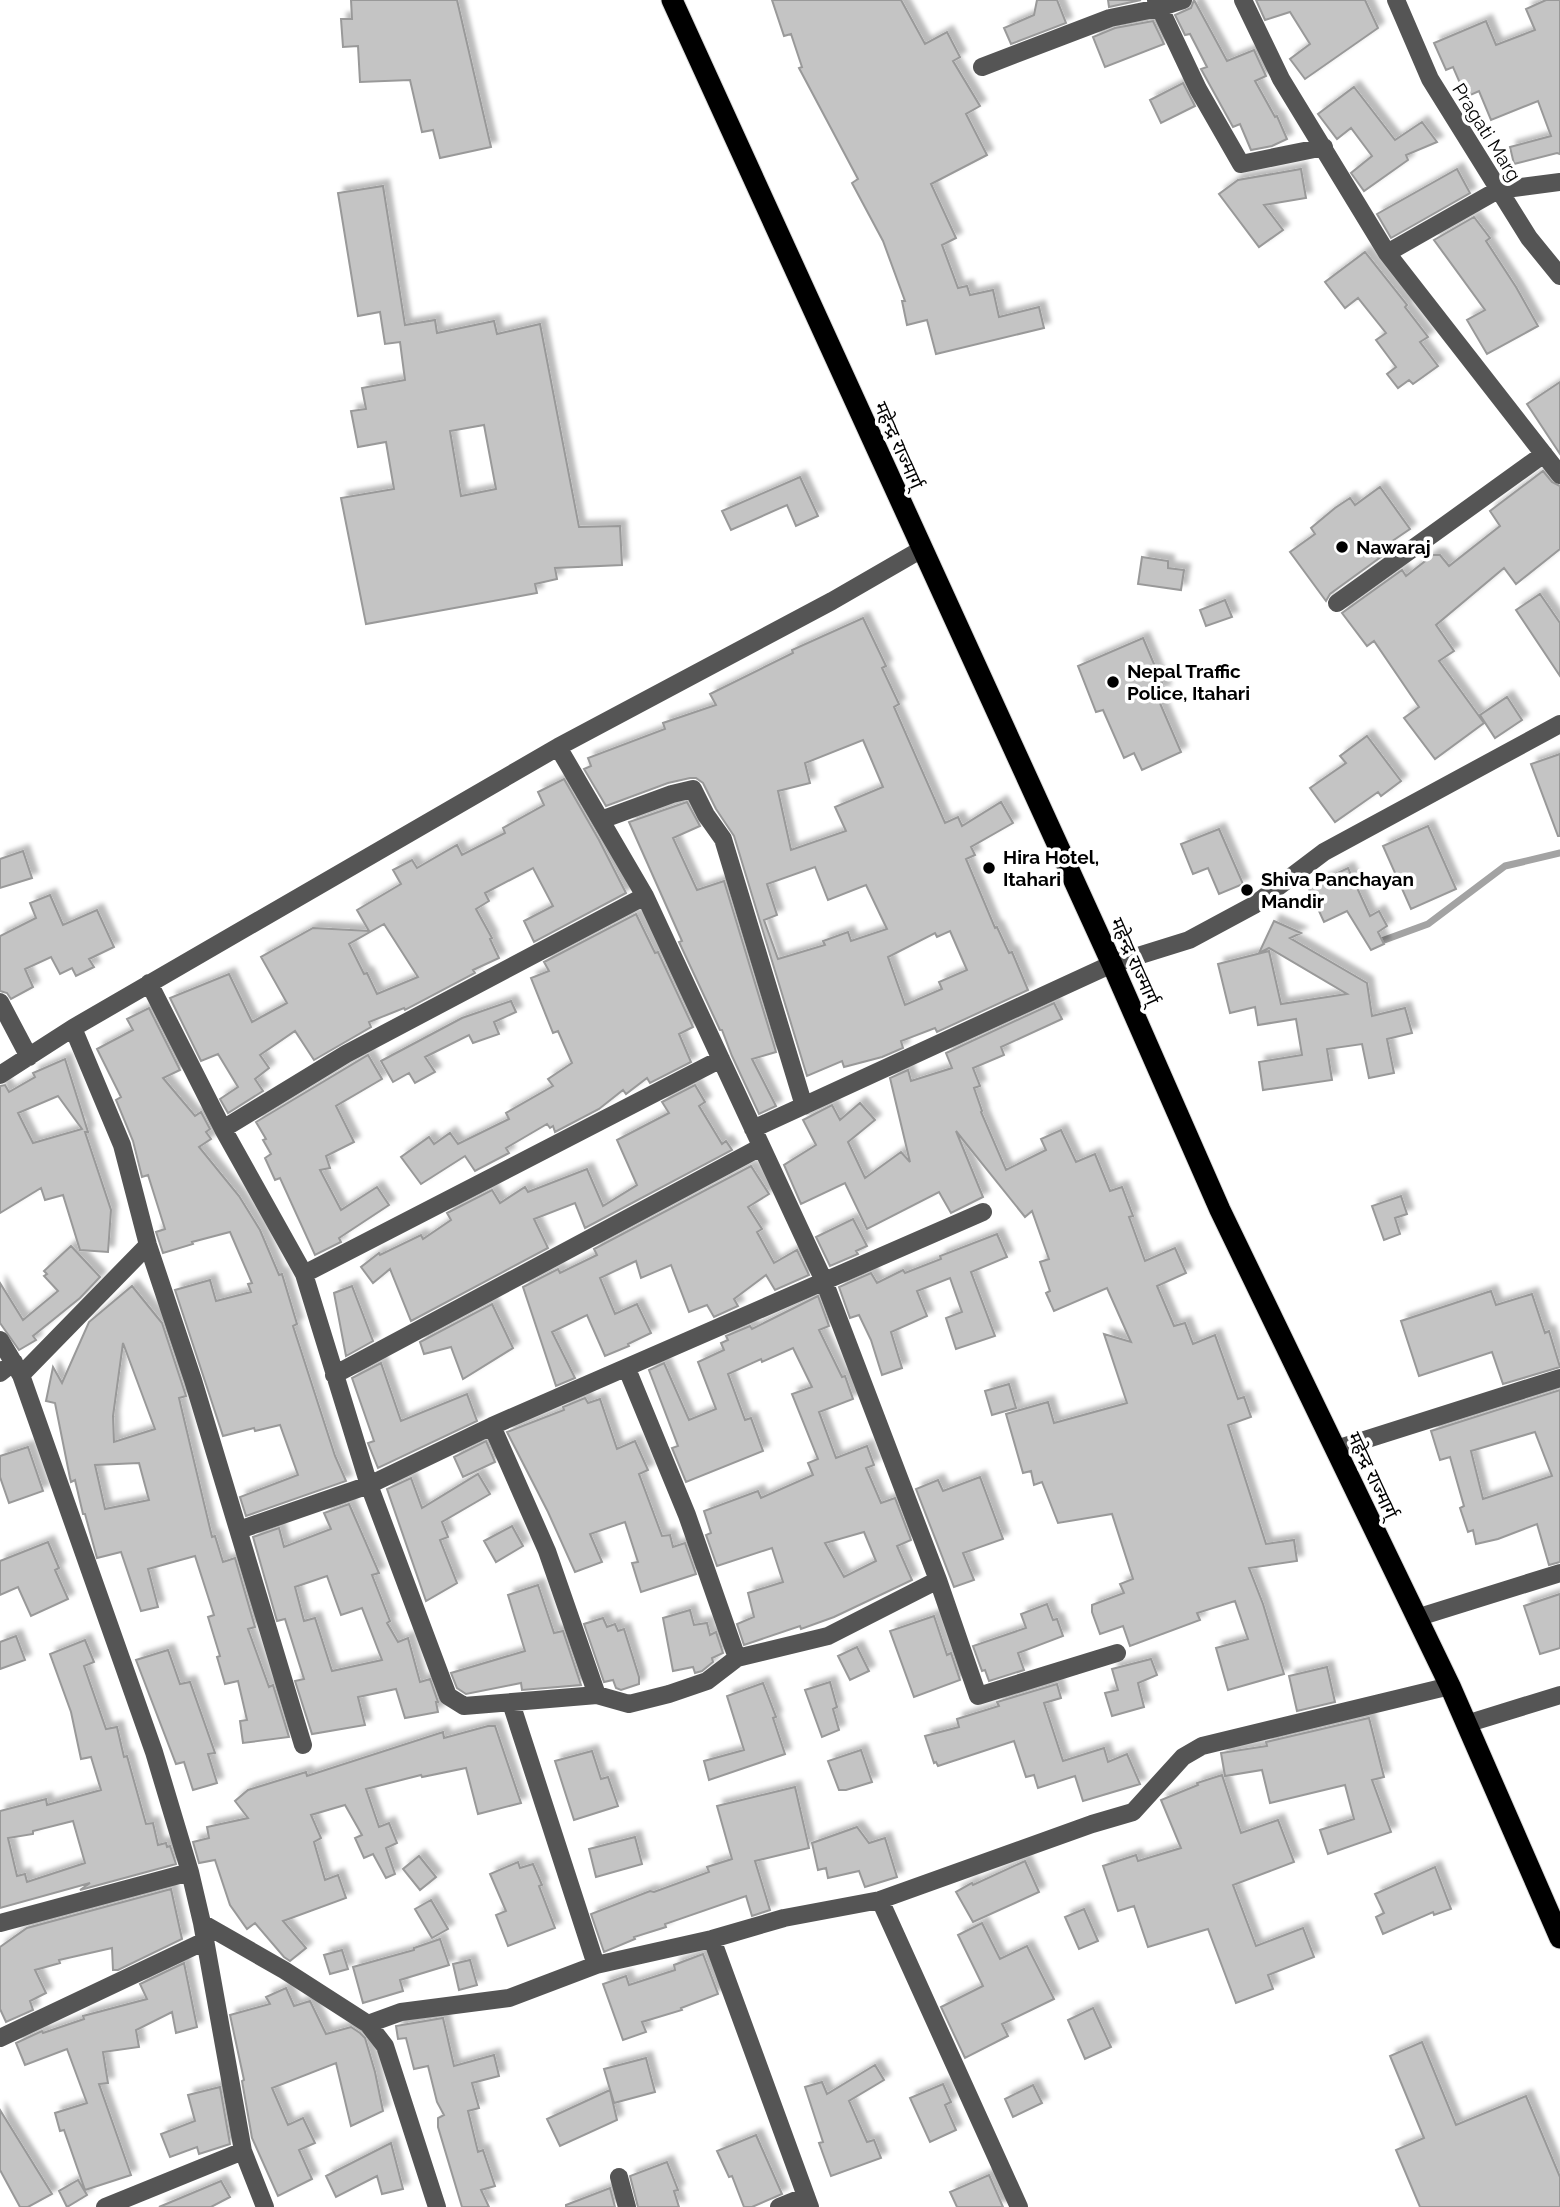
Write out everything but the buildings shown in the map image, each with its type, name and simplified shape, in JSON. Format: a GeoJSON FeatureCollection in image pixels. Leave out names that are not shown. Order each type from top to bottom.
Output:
{"type":"FeatureCollection","features":[{"type":"Feature","properties":{"kind":"highway","name":"महेन्द्र राज्मार्ग्"},"geometry":{"type":"LineString","coordinates":[[672,0],[1112,964],[1220,1210],[1450,1686],[1557,1924]]}},
{"type":"Feature","properties":{"kind":"street"},"geometry":{"type":"LineString","coordinates":[[982,67],[1110,18],[1158,4],[1183,0]]}},
{"type":"Feature","properties":{"kind":"street"},"geometry":{"type":"LineString","coordinates":[[1242,0],[1282,79],[1387,253],[1560,475]]}},
{"type":"Feature","properties":{"kind":"street","name":"Pragati Marg"},"geometry":{"type":"LineString","coordinates":[[1396,0],[1430,79],[1529,238],[1560,276]]}},
{"type":"Feature","properties":{"kind":"street"},"geometry":{"type":"LineString","coordinates":[[1158,4],[1198,89],[1241,164],[1324,147]]}},
{"type":"Feature","properties":{"kind":"street"},"geometry":{"type":"LineString","coordinates":[[1387,253],[1498,190],[1560,183]]}},
{"type":"Feature","properties":{"kind":"street"},"geometry":{"type":"LineString","coordinates":[[1337,603],[1544,454]]}},
{"type":"Feature","properties":{"kind":"street"},"geometry":{"type":"LineString","coordinates":[[0,1075],[149,983],[558,747],[922,550]]}},
{"type":"Feature","properties":{"kind":"street"},"geometry":{"type":"LineString","coordinates":[[753,1129],[1112,964],[1189,940],[1255,905],[1324,852],[1560,724]]}},
{"type":"Feature","properties":{"kind":"street"},"geometry":{"type":"LineString","coordinates":[[558,747],[645,896],[824,1281],[938,1580],[978,1696],[1117,1653]]}},
{"type":"Feature","properties":{"kind":"street"},"geometry":{"type":"LineString","coordinates":[[601,820],[693,789],[706,815],[723,839],[804,1106]]}},
{"type":"Feature","properties":{"kind":"street"},"geometry":{"type":"LineString","coordinates":[[223,1129],[346,1054],[645,896]]}},
{"type":"Feature","properties":{"kind":"street"},"geometry":{"type":"LineString","coordinates":[[149,983],[223,1129],[304,1274],[369,1485],[448,1696],[464,1706],[597,1695],[629,1704],[707,1681],[737,1658],[828,1636],[938,1580]]}},
{"type":"Feature","properties":{"kind":"street"},"geometry":{"type":"LineString","coordinates":[[0,1002],[29,1057]]}},
{"type":"Feature","properties":{"kind":"street"},"geometry":{"type":"LineString","coordinates":[[73,1028],[122,1145],[148,1245],[239,1530],[303,1745]]}},
{"type":"Feature","properties":{"kind":"street"},"geometry":{"type":"LineString","coordinates":[[304,1274],[721,1059]]}},
{"type":"Feature","properties":{"kind":"street"},"geometry":{"type":"LineString","coordinates":[[334,1376],[761,1147]]}},
{"type":"Feature","properties":{"kind":"street"},"geometry":{"type":"LineString","coordinates":[[239,1530],[369,1485],[492,1426],[983,1212]]}},
{"type":"Feature","properties":{"kind":"street"},"geometry":{"type":"LineString","coordinates":[[12,1370],[148,1245]]}},
{"type":"Feature","properties":{"kind":"street"},"geometry":{"type":"LineString","coordinates":[[0,1340],[154,1752],[190,1872],[202,1923],[243,2151],[265,2207]]}},
{"type":"Feature","properties":{"kind":"street"},"geometry":{"type":"LineString","coordinates":[[627,1369],[687,1515],[737,1658]]}},
{"type":"Feature","properties":{"kind":"street"},"geometry":{"type":"LineString","coordinates":[[1336,1449],[1560,1378]]}},
{"type":"Feature","properties":{"kind":"street"},"geometry":{"type":"LineString","coordinates":[[492,1426],[547,1551],[597,1695]]}},
{"type":"Feature","properties":{"kind":"street"},"geometry":{"type":"LineString","coordinates":[[1416,1618],[1560,1573]]}},
{"type":"Feature","properties":{"kind":"street"},"geometry":{"type":"LineString","coordinates":[[368,2024],[401,2012],[509,1998],[596,1965],[712,1939],[784,1918],[880,1900],[1092,1824],[1133,1812],[1183,1757],[1202,1746],[1450,1686]]}},
{"type":"Feature","properties":{"kind":"street"},"geometry":{"type":"LineString","coordinates":[[1466,1724],[1560,1695]]}},
{"type":"Feature","properties":{"kind":"street"},"geometry":{"type":"LineString","coordinates":[[511,1703],[596,1965]]}},
{"type":"Feature","properties":{"kind":"street"},"geometry":{"type":"LineString","coordinates":[[0,1923],[190,1872]]}},
{"type":"Feature","properties":{"kind":"street"},"geometry":{"type":"LineString","coordinates":[[880,1900],[1019,2207]]}},
{"type":"Feature","properties":{"kind":"street"},"geometry":{"type":"LineString","coordinates":[[202,1923],[284,1970],[368,2024],[385,2046],[437,2207]]}},
{"type":"Feature","properties":{"kind":"street"},"geometry":{"type":"LineString","coordinates":[[712,1939],[808,2202],[779,2207]]}},
{"type":"Feature","properties":{"kind":"street"},"geometry":{"type":"LineString","coordinates":[[0,2038],[205,1941]]}},
{"type":"Feature","properties":{"kind":"street"},"geometry":{"type":"LineString","coordinates":[[105,2207],[243,2151]]}},
{"type":"Feature","properties":{"kind":"street"},"geometry":{"type":"LineString","coordinates":[[619,2177],[627,2207]]}},
{"type":"Feature","properties":{"kind":"waterway"},"geometry":{"type":"LineString","coordinates":[[1376,943],[1428,924],[1505,866],[1560,853]]}},
{"type":"Feature","properties":{"kind":"place","name":"Nawaraj"},"geometry":{"type":"Point","coordinates":[1342,547]}},
{"type":"Feature","properties":{"kind":"place","name":"Nepal Traffic Police, Itahari"},"geometry":{"type":"Point","coordinates":[1113,682]}},
{"type":"Feature","properties":{"kind":"place","name":"Hira Hotel, Itahari"},"geometry":{"type":"Point","coordinates":[989,868]}},
{"type":"Feature","properties":{"kind":"place","name":"Shiva Panchayan Mandir"},"geometry":{"type":"Point","coordinates":[1247,890]}}]}
